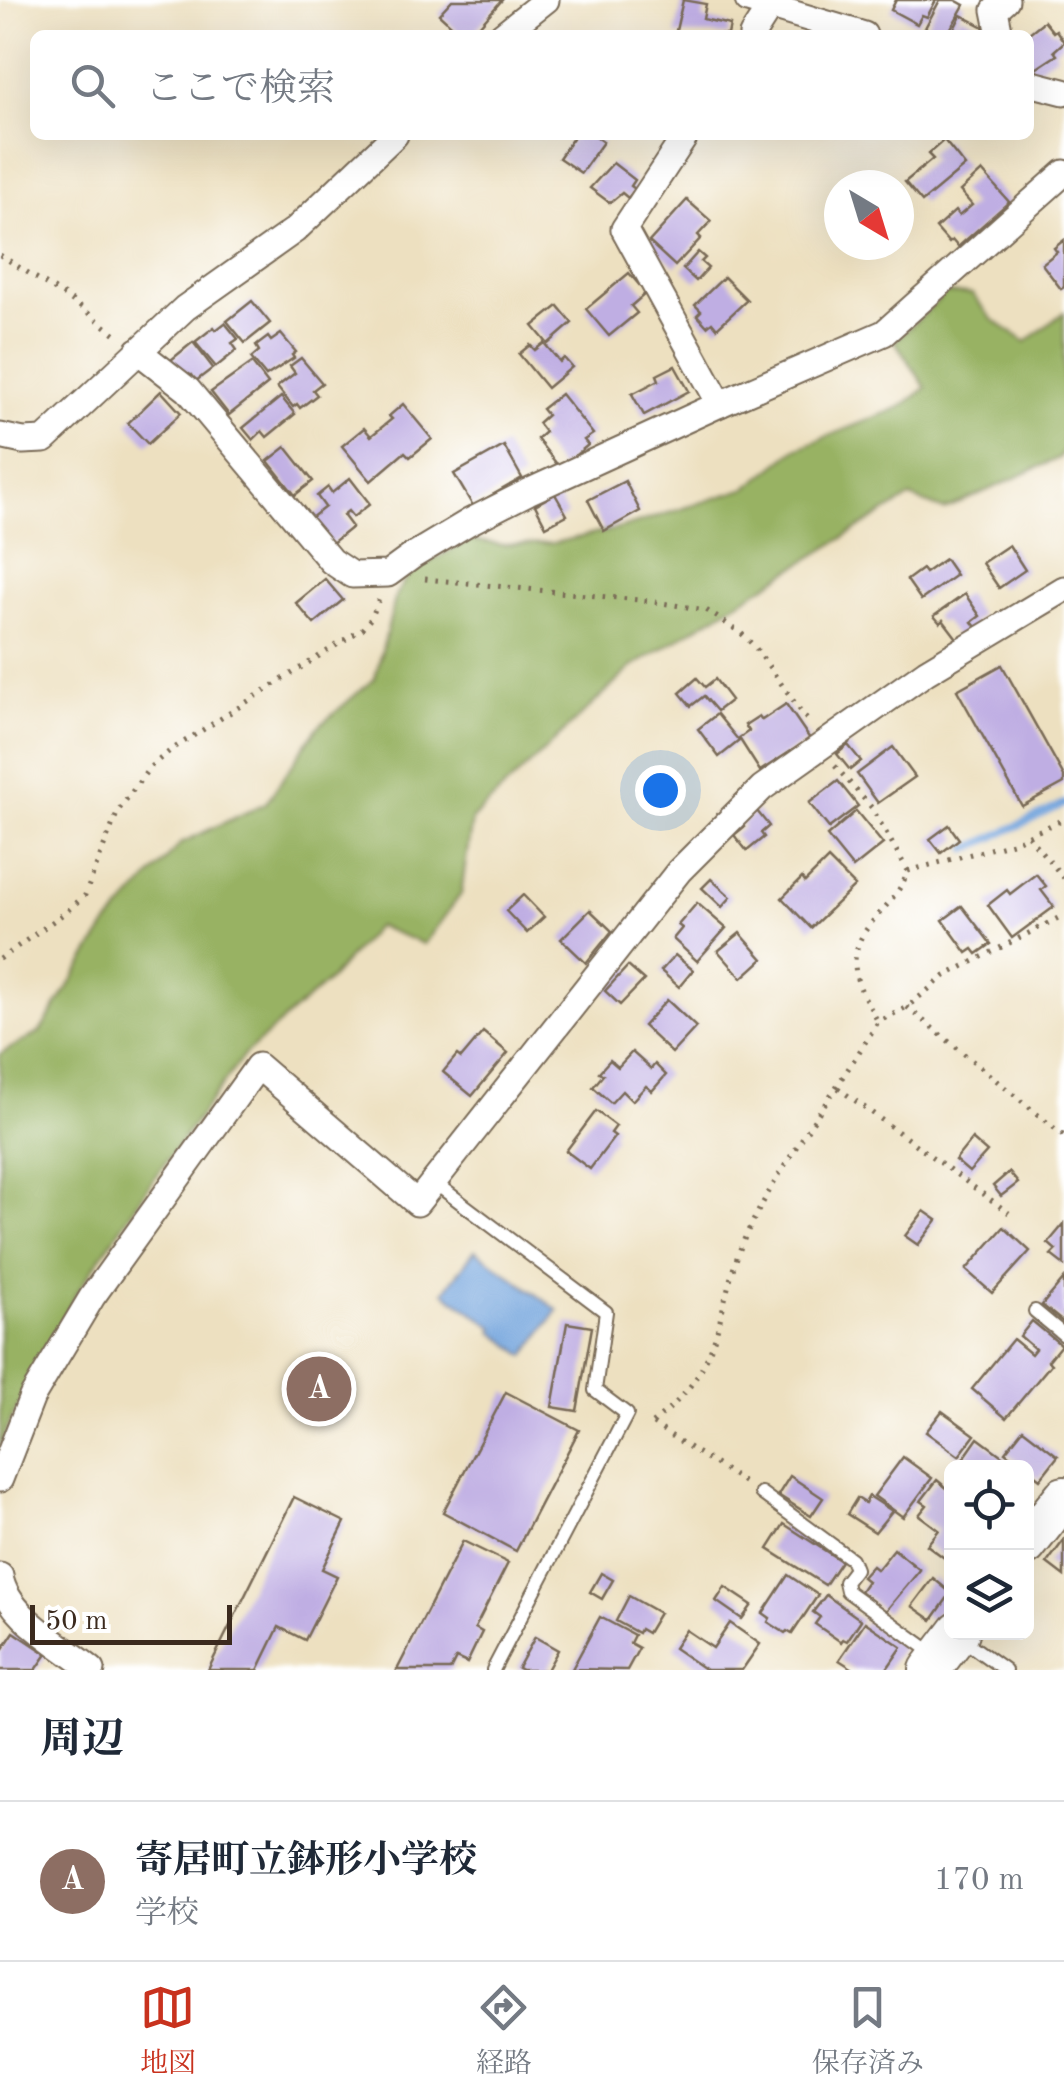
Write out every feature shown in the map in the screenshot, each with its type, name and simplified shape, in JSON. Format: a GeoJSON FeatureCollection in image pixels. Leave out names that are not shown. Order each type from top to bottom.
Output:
{"type":"FeatureCollection","features":[{"type":"Feature","properties":{"kind":"main road"},"geometry":{"type":"LineString","coordinates":[[1034,1535],[1064,1497]]}},
{"type":"Feature","properties":{"kind":"street"},"geometry":{"type":"LineString","coordinates":[[508,30],[546,0]]}},
{"type":"Feature","properties":{"kind":"street"},"geometry":{"type":"LineString","coordinates":[[753,30],[759,4],[847,30]]}},
{"type":"Feature","properties":{"kind":"street"},"geometry":{"type":"LineString","coordinates":[[1034,84],[1064,92]]}},
{"type":"Feature","properties":{"kind":"street"},"geometry":{"type":"LineString","coordinates":[[0,436],[44,440],[185,308],[295,230],[390,140]]}},
{"type":"Feature","properties":{"kind":"street"},"geometry":{"type":"LineString","coordinates":[[683,140],[624,229],[720,404]]}},
{"type":"Feature","properties":{"kind":"street"},"geometry":{"type":"LineString","coordinates":[[138,351],[188,390],[331,561],[352,575],[388,574],[469,522],[720,404],[884,333],[1064,173]]}},
{"type":"Feature","properties":{"kind":"street"},"geometry":{"type":"LineString","coordinates":[[0,1479],[32,1397],[92,1296],[258,1066],[417,1203],[679,871],[762,788],[926,672],[1064,590]]}},
{"type":"Feature","properties":{"kind":"street"},"geometry":{"type":"LineString","coordinates":[[0,1576],[9,1612],[92,1670]]}},
{"type":"Feature","properties":{"kind":"lane"},"geometry":{"type":"LineString","coordinates":[[435,1184],[606,1312],[596,1390],[627,1414],[493,1670]]}},
{"type":"Feature","properties":{"kind":"lane"},"geometry":{"type":"LineString","coordinates":[[1036,1312],[1064,1335]]}},
{"type":"Feature","properties":{"kind":"lane"},"geometry":{"type":"LineString","coordinates":[[760,1493],[852,1559],[855,1568],[844,1582],[847,1591],[946,1649],[1005,1670]]}},
{"type":"Feature","properties":{"kind":"path"},"geometry":{"type":"LineString","coordinates":[[0,254],[71,300],[138,351]]}},
{"type":"Feature","properties":{"kind":"path"},"geometry":{"type":"LineString","coordinates":[[0,960],[85,895],[118,812],[150,766],[362,629],[372,617],[388,574],[706,610],[740,632],[872,808],[908,871],[902,889],[858,937],[858,982],[878,1022]]}},
{"type":"Feature","properties":{"kind":"path"},"geometry":{"type":"LineString","coordinates":[[908,871],[968,857],[1028,836],[1064,818]]}},
{"type":"Feature","properties":{"kind":"path"},"geometry":{"type":"LineString","coordinates":[[1028,836],[1064,878]]}},
{"type":"Feature","properties":{"kind":"path"},"geometry":{"type":"LineString","coordinates":[[652,1424],[694,1385],[707,1362],[749,1228],[878,1022],[907,1007],[945,976],[1064,915]]}},
{"type":"Feature","properties":{"kind":"path"},"geometry":{"type":"LineString","coordinates":[[907,1007],[1064,1136]]}},
{"type":"Feature","properties":{"kind":"path"},"geometry":{"type":"LineString","coordinates":[[838,1088],[1009,1214]]}},
{"type":"Feature","properties":{"kind":"path"},"geometry":{"type":"LineString","coordinates":[[627,1414],[652,1424],[760,1493]]}},
{"type":"Feature","properties":{"kind":"green space"},"geometry":{"type":"Polygon","coordinates":[[[946,293],[972,294],[992,319],[1026,342],[1064,312],[1064,451],[1059,458],[944,510],[910,497],[632,667],[472,819],[461,894],[424,944],[377,926],[329,980],[244,1055],[76,1294],[0,1449],[0,1054],[40,1032],[106,927],[181,843],[266,803],[317,728],[375,678],[396,595],[410,572],[470,540],[503,545],[553,543],[622,528],[747,488],[796,449],[901,407],[926,388],[895,341],[946,293]]]}},
{"type":"Feature","properties":{"kind":"water"},"geometry":{"type":"Polygon","coordinates":[[[475,1250],[558,1310],[525,1356],[493,1332],[495,1328],[444,1292],[475,1250]]]}},
{"type":"Feature","properties":{"kind":"building"},"geometry":{"type":"Polygon","coordinates":[[[452,0],[502,0],[475,30],[457,30],[439,14],[452,0]]]}},
{"type":"Feature","properties":{"kind":"building"},"geometry":{"type":"Polygon","coordinates":[[[683,0],[706,4],[703,19],[730,25],[729,30],[676,30],[683,0]]]}},
{"type":"Feature","properties":{"kind":"building"},"geometry":{"type":"Polygon","coordinates":[[[896,0],[936,0],[927,17],[922,15],[917,24],[891,10],[896,0]]]}},
{"type":"Feature","properties":{"kind":"building"},"geometry":{"type":"Polygon","coordinates":[[[940,0],[955,0],[964,5],[950,30],[925,28],[940,0]]]}},
{"type":"Feature","properties":{"kind":"building"},"geometry":{"type":"Polygon","coordinates":[[[961,15],[984,27],[982,30],[954,30],[961,15]]]}},
{"type":"Feature","properties":{"kind":"building"},"geometry":{"type":"Polygon","coordinates":[[[1044,21],[1064,42],[1054,51],[1057,55],[1034,70],[1034,30],[1044,21]]]}},
{"type":"Feature","properties":{"kind":"building"},"geometry":{"type":"Polygon","coordinates":[[[572,140],[603,142],[581,173],[559,158],[572,140]]]}},
{"type":"Feature","properties":{"kind":"building"},"geometry":{"type":"Polygon","coordinates":[[[944,140],[965,166],[922,202],[914,193],[914,175],[933,159],[928,154],[944,140]]]}},
{"type":"Feature","properties":{"kind":"building"},"geometry":{"type":"Polygon","coordinates":[[[613,163],[635,180],[631,186],[635,189],[628,198],[622,193],[610,203],[590,188],[613,163]]]}},
{"type":"Feature","properties":{"kind":"building"},"geometry":{"type":"Polygon","coordinates":[[[982,171],[1009,202],[958,247],[936,228],[955,211],[959,216],[972,205],[960,191],[982,171]]]}},
{"type":"Feature","properties":{"kind":"building"},"geometry":{"type":"Polygon","coordinates":[[[687,200],[711,221],[675,266],[649,242],[687,200]]]}},
{"type":"Feature","properties":{"kind":"building"},"geometry":{"type":"Polygon","coordinates":[[[1064,240],[1064,287],[1061,289],[1042,264],[1064,240]]]}},
{"type":"Feature","properties":{"kind":"building"},"geometry":{"type":"Polygon","coordinates":[[[698,252],[708,268],[696,281],[683,269],[698,252]]]}},
{"type":"Feature","properties":{"kind":"building"},"geometry":{"type":"Polygon","coordinates":[[[629,273],[646,293],[631,306],[637,313],[609,336],[586,309],[629,273]]]}},
{"type":"Feature","properties":{"kind":"building"},"geometry":{"type":"Polygon","coordinates":[[[724,277],[747,300],[717,328],[712,322],[707,326],[697,315],[701,311],[695,305],[724,277]]]}},
{"type":"Feature","properties":{"kind":"building"},"geometry":{"type":"Polygon","coordinates":[[[252,301],[270,323],[245,343],[227,321],[252,301]]]}},
{"type":"Feature","properties":{"kind":"building"},"geometry":{"type":"Polygon","coordinates":[[[558,306],[572,323],[548,344],[533,326],[558,306]]]}},
{"type":"Feature","properties":{"kind":"building"},"geometry":{"type":"Polygon","coordinates":[[[225,323],[238,339],[232,343],[237,350],[216,367],[195,342],[225,323]]]}},
{"type":"Feature","properties":{"kind":"building"},"geometry":{"type":"Polygon","coordinates":[[[281,334],[296,352],[294,358],[266,376],[251,358],[259,351],[256,346],[281,334]]]}},
{"type":"Feature","properties":{"kind":"building"},"geometry":{"type":"Polygon","coordinates":[[[193,342],[213,368],[196,381],[192,375],[186,379],[171,360],[193,342]]]}},
{"type":"Feature","properties":{"kind":"building"},"geometry":{"type":"Polygon","coordinates":[[[544,343],[560,362],[564,358],[572,367],[547,388],[519,354],[530,345],[535,350],[544,343]]]}},
{"type":"Feature","properties":{"kind":"building"},"geometry":{"type":"Polygon","coordinates":[[[301,358],[322,383],[313,390],[317,395],[300,408],[297,404],[293,407],[277,387],[295,373],[290,366],[301,358]]]}},
{"type":"Feature","properties":{"kind":"building"},"geometry":{"type":"Polygon","coordinates":[[[252,363],[268,384],[229,415],[211,392],[252,363]]]}},
{"type":"Feature","properties":{"kind":"building"},"geometry":{"type":"Polygon","coordinates":[[[675,366],[689,391],[644,415],[632,394],[659,380],[657,375],[675,366]]]}},
{"type":"Feature","properties":{"kind":"building"},"geometry":{"type":"Polygon","coordinates":[[[161,391],[181,413],[148,444],[128,423],[161,391]]]}},
{"type":"Feature","properties":{"kind":"building"},"geometry":{"type":"Polygon","coordinates":[[[561,394],[593,434],[584,440],[588,445],[560,468],[537,439],[545,432],[538,423],[547,415],[542,409],[561,394]]]}},
{"type":"Feature","properties":{"kind":"building"},"geometry":{"type":"Polygon","coordinates":[[[281,397],[295,414],[267,437],[262,431],[253,440],[243,428],[281,397]]]}},
{"type":"Feature","properties":{"kind":"building"},"geometry":{"type":"Polygon","coordinates":[[[403,404],[432,439],[410,457],[405,452],[371,481],[342,446],[364,428],[371,436],[403,404]]]}},
{"type":"Feature","properties":{"kind":"building"},"geometry":{"type":"Polygon","coordinates":[[[504,446],[522,478],[473,506],[454,474],[504,446]]]}},
{"type":"Feature","properties":{"kind":"building"},"geometry":{"type":"Polygon","coordinates":[[[286,447],[313,481],[295,495],[268,461],[286,447]]]}},
{"type":"Feature","properties":{"kind":"building"},"geometry":{"type":"Polygon","coordinates":[[[350,478],[370,504],[353,517],[348,511],[343,515],[352,527],[331,544],[311,518],[325,507],[317,496],[328,487],[332,493],[350,478]]]}},
{"type":"Feature","properties":{"kind":"building"},"geometry":{"type":"Polygon","coordinates":[[[625,481],[640,511],[604,531],[588,500],[625,481]]]}},
{"type":"Feature","properties":{"kind":"building"},"geometry":{"type":"Polygon","coordinates":[[[555,494],[567,515],[546,526],[535,505],[555,494]]]}},
{"type":"Feature","properties":{"kind":"building"},"geometry":{"type":"Polygon","coordinates":[[[1009,545],[1025,570],[999,588],[982,563],[1009,545]]]}},
{"type":"Feature","properties":{"kind":"building"},"geometry":{"type":"Polygon","coordinates":[[[945,559],[956,575],[921,600],[907,580],[945,559]]]}},
{"type":"Feature","properties":{"kind":"building"},"geometry":{"type":"Polygon","coordinates":[[[325,579],[343,600],[314,624],[296,603],[325,579]]]}},
{"type":"Feature","properties":{"kind":"building"},"geometry":{"type":"Polygon","coordinates":[[[965,594],[980,616],[972,622],[977,628],[959,641],[943,620],[940,623],[934,616],[965,594]]]}},
{"type":"Feature","properties":{"kind":"building"},"geometry":{"type":"Polygon","coordinates":[[[1002,665],[1064,776],[1064,783],[1022,806],[957,690],[1002,665]]]}},
{"type":"Feature","properties":{"kind":"building"},"geometry":{"type":"Polygon","coordinates":[[[697,678],[705,687],[715,679],[731,700],[717,711],[704,696],[691,706],[680,693],[697,678]]]}},
{"type":"Feature","properties":{"kind":"building"},"geometry":{"type":"Polygon","coordinates":[[[786,704],[810,739],[760,771],[739,738],[749,731],[745,725],[759,716],[762,720],[786,704]]]}},
{"type":"Feature","properties":{"kind":"building"},"geometry":{"type":"Polygon","coordinates":[[[717,714],[739,741],[719,757],[698,729],[717,714]]]}},
{"type":"Feature","properties":{"kind":"building"},"geometry":{"type":"Polygon","coordinates":[[[848,745],[861,761],[850,770],[837,754],[848,745]]]}},
{"type":"Feature","properties":{"kind":"building"},"geometry":{"type":"Polygon","coordinates":[[[893,747],[915,777],[878,803],[857,774],[893,747]]]}},
{"type":"Feature","properties":{"kind":"building"},"geometry":{"type":"Polygon","coordinates":[[[838,781],[858,806],[829,828],[809,803],[838,781]]]}},
{"type":"Feature","properties":{"kind":"building"},"geometry":{"type":"Polygon","coordinates":[[[757,811],[769,826],[761,833],[764,837],[747,851],[734,835],[757,811]]]}},
{"type":"Feature","properties":{"kind":"building"},"geometry":{"type":"Polygon","coordinates":[[[856,811],[883,844],[853,868],[827,836],[856,811]]]}},
{"type":"Feature","properties":{"kind":"building"},"geometry":{"type":"Polygon","coordinates":[[[949,825],[959,839],[941,853],[930,839],[949,825]]]}},
{"type":"Feature","properties":{"kind":"building"},"geometry":{"type":"Polygon","coordinates":[[[828,859],[855,886],[811,928],[782,898],[828,859]]]}},
{"type":"Feature","properties":{"kind":"building"},"geometry":{"type":"Polygon","coordinates":[[[1036,874],[1046,886],[1041,890],[1054,907],[1012,938],[988,905],[1036,874]]]}},
{"type":"Feature","properties":{"kind":"building"},"geometry":{"type":"Polygon","coordinates":[[[711,879],[731,897],[722,907],[702,888],[711,879]]]}},
{"type":"Feature","properties":{"kind":"building"},"geometry":{"type":"Polygon","coordinates":[[[523,895],[544,917],[527,933],[506,911],[523,895]]]}},
{"type":"Feature","properties":{"kind":"building"},"geometry":{"type":"Polygon","coordinates":[[[697,903],[726,928],[697,961],[673,939],[682,928],[678,925],[697,903]]]}},
{"type":"Feature","properties":{"kind":"building"},"geometry":{"type":"Polygon","coordinates":[[[962,906],[991,944],[977,954],[973,949],[967,953],[943,920],[962,906]]]}},
{"type":"Feature","properties":{"kind":"building"},"geometry":{"type":"Polygon","coordinates":[[[590,910],[612,931],[586,963],[561,939],[590,910]]]}},
{"type":"Feature","properties":{"kind":"building"},"geometry":{"type":"Polygon","coordinates":[[[740,933],[763,959],[742,978],[718,951],[740,933]]]}},
{"type":"Feature","properties":{"kind":"building"},"geometry":{"type":"Polygon","coordinates":[[[675,955],[693,970],[679,987],[661,971],[675,955]]]}},
{"type":"Feature","properties":{"kind":"building"},"geometry":{"type":"Polygon","coordinates":[[[628,966],[644,980],[620,1005],[605,991],[628,966]]]}},
{"type":"Feature","properties":{"kind":"building"},"geometry":{"type":"Polygon","coordinates":[[[667,1000],[696,1027],[672,1053],[643,1026],[667,1000]]]}},
{"type":"Feature","properties":{"kind":"building"},"geometry":{"type":"Polygon","coordinates":[[[483,1032],[508,1053],[472,1096],[443,1072],[483,1032]]]}},
{"type":"Feature","properties":{"kind":"building"},"geometry":{"type":"Polygon","coordinates":[[[632,1052],[651,1069],[655,1064],[666,1075],[652,1091],[646,1086],[632,1101],[622,1091],[611,1103],[593,1087],[603,1075],[599,1072],[610,1060],[618,1067],[632,1052]]]}},
{"type":"Feature","properties":{"kind":"building"},"geometry":{"type":"Polygon","coordinates":[[[596,1111],[616,1126],[611,1133],[615,1136],[590,1169],[566,1151],[596,1111]]]}},
{"type":"Feature","properties":{"kind":"building"},"geometry":{"type":"Polygon","coordinates":[[[972,1139],[987,1152],[969,1172],[955,1160],[972,1139]]]}},
{"type":"Feature","properties":{"kind":"building"},"geometry":{"type":"Polygon","coordinates":[[[1009,1172],[1018,1183],[1001,1196],[993,1186],[1009,1172]]]}},
{"type":"Feature","properties":{"kind":"building"},"geometry":{"type":"Polygon","coordinates":[[[924,1211],[937,1220],[918,1245],[905,1236],[924,1211]]]}},
{"type":"Feature","properties":{"kind":"building"},"geometry":{"type":"Polygon","coordinates":[[[1064,1224],[1064,1265],[1051,1255],[1056,1250],[1048,1243],[1064,1224]]]}},
{"type":"Feature","properties":{"kind":"building"},"geometry":{"type":"Polygon","coordinates":[[[1004,1227],[1030,1251],[992,1293],[966,1270],[1004,1227]]]}},
{"type":"Feature","properties":{"kind":"building"},"geometry":{"type":"Polygon","coordinates":[[[1064,1279],[1064,1323],[1042,1305],[1064,1279]]]}},
{"type":"Feature","properties":{"kind":"building"},"geometry":{"type":"Polygon","coordinates":[[[1032,1321],[1061,1345],[1048,1361],[1051,1364],[1006,1418],[972,1389],[1013,1339],[1031,1354],[1035,1349],[1020,1336],[1032,1321]]]}},
{"type":"Feature","properties":{"kind":"building"},"geometry":{"type":"Polygon","coordinates":[[[567,1323],[592,1327],[577,1411],[552,1407],[567,1323]]]}},
{"type":"Feature","properties":{"kind":"building"},"geometry":{"type":"Polygon","coordinates":[[[506,1392],[579,1430],[516,1551],[443,1512],[506,1392]]]}},
{"type":"Feature","properties":{"kind":"building"},"geometry":{"type":"Polygon","coordinates":[[[942,1411],[975,1435],[959,1456],[926,1432],[942,1411]]]}},
{"type":"Feature","properties":{"kind":"building"},"geometry":{"type":"Polygon","coordinates":[[[1023,1429],[1058,1456],[1040,1479],[1034,1474],[1034,1460],[1015,1460],[1005,1452],[1023,1429]]]}},
{"type":"Feature","properties":{"kind":"building"},"geometry":{"type":"Polygon","coordinates":[[[978,1438],[1008,1460],[963,1460],[978,1438]]]}},
{"type":"Feature","properties":{"kind":"building"},"geometry":{"type":"Polygon","coordinates":[[[903,1457],[932,1478],[903,1517],[874,1496],[903,1457]]]}},
{"type":"Feature","properties":{"kind":"building"},"geometry":{"type":"Polygon","coordinates":[[[790,1476],[823,1498],[811,1516],[778,1495],[790,1476]]]}},
{"type":"Feature","properties":{"kind":"building"},"geometry":{"type":"Polygon","coordinates":[[[937,1480],[944,1486],[944,1558],[927,1545],[939,1530],[919,1515],[927,1505],[921,1501],[937,1480]]]}},
{"type":"Feature","properties":{"kind":"building"},"geometry":{"type":"Polygon","coordinates":[[[869,1496],[892,1511],[875,1532],[847,1514],[857,1498],[865,1503],[869,1496]]]}},
{"type":"Feature","properties":{"kind":"building"},"geometry":{"type":"Polygon","coordinates":[[[294,1497],[345,1522],[322,1569],[337,1576],[305,1640],[279,1627],[258,1670],[208,1670],[294,1497]]]}},
{"type":"Feature","properties":{"kind":"building"},"geometry":{"type":"Polygon","coordinates":[[[784,1524],[841,1561],[825,1585],[768,1549],[784,1524]]]}},
{"type":"Feature","properties":{"kind":"building"},"geometry":{"type":"Polygon","coordinates":[[[1064,1540],[1064,1576],[1047,1563],[1064,1540]]]}},
{"type":"Feature","properties":{"kind":"building"},"geometry":{"type":"Polygon","coordinates":[[[463,1541],[508,1563],[475,1628],[482,1632],[467,1663],[456,1658],[450,1670],[397,1670],[463,1541]]]}},
{"type":"Feature","properties":{"kind":"building"},"geometry":{"type":"Polygon","coordinates":[[[894,1549],[920,1570],[885,1612],[860,1591],[867,1581],[862,1577],[872,1566],[877,1570],[894,1549]]]}},
{"type":"Feature","properties":{"kind":"building"},"geometry":{"type":"Polygon","coordinates":[[[601,1573],[613,1580],[602,1599],[590,1592],[601,1573]]]}},
{"type":"Feature","properties":{"kind":"building"},"geometry":{"type":"Polygon","coordinates":[[[788,1575],[818,1595],[792,1634],[768,1622],[770,1618],[763,1613],[788,1575]]]}},
{"type":"Feature","properties":{"kind":"building"},"geometry":{"type":"Polygon","coordinates":[[[933,1578],[944,1587],[944,1603],[932,1620],[912,1606],[933,1578]]]}},
{"type":"Feature","properties":{"kind":"building"},"geometry":{"type":"Polygon","coordinates":[[[725,1587],[752,1605],[742,1619],[716,1601],[725,1587]]]}},
{"type":"Feature","properties":{"kind":"building"},"geometry":{"type":"Polygon","coordinates":[[[826,1595],[861,1620],[847,1641],[841,1642],[815,1624],[820,1617],[813,1612],[826,1595]]]}},
{"type":"Feature","properties":{"kind":"building"},"geometry":{"type":"Polygon","coordinates":[[[629,1596],[659,1613],[647,1633],[640,1629],[638,1633],[616,1621],[629,1596]]]}},
{"type":"Feature","properties":{"kind":"building"},"geometry":{"type":"Polygon","coordinates":[[[600,1617],[634,1635],[630,1643],[639,1648],[627,1670],[572,1669],[600,1617]]]}},
{"type":"Feature","properties":{"kind":"building"},"geometry":{"type":"Polygon","coordinates":[[[865,1622],[902,1647],[886,1670],[855,1670],[839,1660],[865,1622]]]}},
{"type":"Feature","properties":{"kind":"building"},"geometry":{"type":"Polygon","coordinates":[[[730,1623],[760,1644],[742,1670],[706,1670],[674,1648],[686,1630],[713,1648],[730,1623]]]}},
{"type":"Feature","properties":{"kind":"building"},"geometry":{"type":"Polygon","coordinates":[[[14,1632],[47,1654],[36,1670],[0,1670],[0,1653],[14,1632]]]}},
{"type":"Feature","properties":{"kind":"building"},"geometry":{"type":"Polygon","coordinates":[[[535,1637],[558,1650],[547,1670],[522,1670],[518,1668],[535,1637]]]}},
{"type":"Feature","properties":{"kind":"waterway"},"geometry":{"type":"LineString","coordinates":[[968,849],[1064,804]]}},
{"type":"Feature","properties":{"kind":"place","name":"寄居町立鉢形小学校"},"geometry":{"type":"Point","coordinates":[319,1389]}}]}
